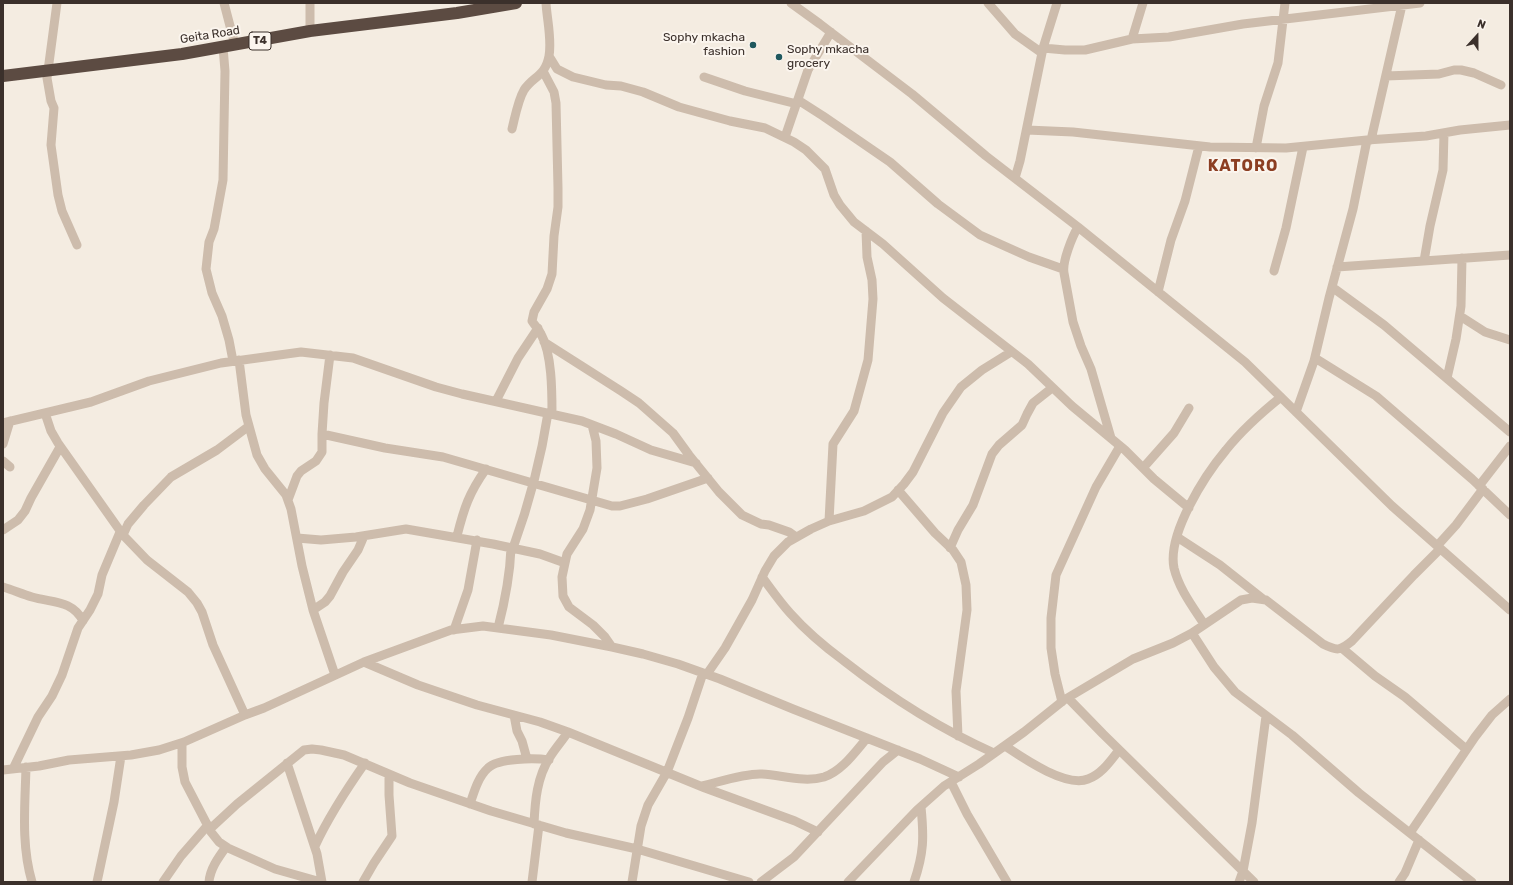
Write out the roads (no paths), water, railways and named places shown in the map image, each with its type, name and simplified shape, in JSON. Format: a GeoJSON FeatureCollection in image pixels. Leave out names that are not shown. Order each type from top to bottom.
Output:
{"type":"FeatureCollection","features":[{"type":"Feature","properties":{"kind":"highway","name":"Geita Road"},"geometry":{"type":"LineString","coordinates":[[3,76],[48,69],[182,54],[310,31],[457,14],[516,3]]}},
{"type":"Feature","properties":{"kind":"street"},"geometry":{"type":"LineString","coordinates":[[57,3],[47,78],[48,88],[54,108],[51,145],[58,194],[68,227],[77,246]]}},
{"type":"Feature","properties":{"kind":"street"},"geometry":{"type":"LineString","coordinates":[[224,3],[229,46],[225,71],[223,180],[206,269],[212,293],[236,361],[249,426],[257,455],[265,469],[286,495],[288,500],[313,610],[335,675]]}},
{"type":"Feature","properties":{"kind":"street"},"geometry":{"type":"LineString","coordinates":[[310,3],[310,31]]}},
{"type":"Feature","properties":{"kind":"street"},"geometry":{"type":"LineString","coordinates":[[512,129],[523,92],[543,71],[549,56],[550,46],[546,3]]}},
{"type":"Feature","properties":{"kind":"street"},"geometry":{"type":"LineString","coordinates":[[791,3],[912,94],[986,156],[1078,227],[1245,362],[1392,506],[1510,610]]}},
{"type":"Feature","properties":{"kind":"street"},"geometry":{"type":"LineString","coordinates":[[988,3],[1015,34],[1043,50],[1085,50],[1132,39],[1169,37],[1243,24],[1420,3]]}},
{"type":"Feature","properties":{"kind":"street"},"geometry":{"type":"LineString","coordinates":[[1015,178],[1043,50],[1057,3]]}},
{"type":"Feature","properties":{"kind":"street"},"geometry":{"type":"LineString","coordinates":[[1132,39],[1143,3]]}},
{"type":"Feature","properties":{"kind":"street"},"geometry":{"type":"LineString","coordinates":[[1256,148],[1264,106],[1278,63],[1285,3]]}},
{"type":"Feature","properties":{"kind":"street"},"geometry":{"type":"LineString","coordinates":[[1296,412],[1315,358],[1332,286],[1354,209],[1369,140],[1404,4]]}},
{"type":"Feature","properties":{"kind":"street"},"geometry":{"type":"LineString","coordinates":[[784,137],[808,70],[831,32]]}},
{"type":"Feature","properties":{"kind":"street"},"geometry":{"type":"LineString","coordinates":[[549,56],[557,69],[573,77],[621,86],[642,92],[679,107],[730,121],[765,128],[806,150],[826,169],[834,195],[840,206],[854,222],[883,244],[943,298],[1010,352],[1028,364],[1052,388],[1189,508]]}},
{"type":"Feature","properties":{"kind":"street"},"geometry":{"type":"LineString","coordinates":[[1386,76],[1439,74],[1454,70],[1461,70],[1474,73],[1501,85]]}},
{"type":"Feature","properties":{"kind":"street"},"geometry":{"type":"LineString","coordinates":[[498,628],[511,566],[512,548],[525,513],[550,413],[552,387],[548,355],[542,335],[532,321],[534,312],[548,289],[552,274],[554,236],[558,207],[556,103],[554,92],[543,71]]}},
{"type":"Feature","properties":{"kind":"street"},"geometry":{"type":"LineString","coordinates":[[704,77],[745,91],[797,102],[823,116],[890,162],[938,204],[980,234],[1029,257],[1063,269]]}},
{"type":"Feature","properties":{"kind":"street"},"geometry":{"type":"LineString","coordinates":[[1026,130],[1073,132],[1210,148],[1286,148],[1426,136],[1510,125]]}},
{"type":"Feature","properties":{"kind":"street"},"geometry":{"type":"LineString","coordinates":[[1424,261],[1430,226],[1443,170],[1444,133]]}},
{"type":"Feature","properties":{"kind":"street"},"geometry":{"type":"LineString","coordinates":[[1158,292],[1171,240],[1185,201],[1199,146]]}},
{"type":"Feature","properties":{"kind":"street"},"geometry":{"type":"LineString","coordinates":[[1274,271],[1286,228],[1303,146]]}},
{"type":"Feature","properties":{"kind":"street"},"geometry":{"type":"LineString","coordinates":[[1078,227],[1070,244],[1063,269],[1073,322],[1091,369],[1111,439]]}},
{"type":"Feature","properties":{"kind":"street"},"geometry":{"type":"LineString","coordinates":[[828,521],[833,444],[854,411],[868,360],[873,299],[872,280],[867,258],[866,231]]}},
{"type":"Feature","properties":{"kind":"street"},"geometry":{"type":"LineString","coordinates":[[1337,267],[1510,255]]}},
{"type":"Feature","properties":{"kind":"street"},"geometry":{"type":"LineString","coordinates":[[1447,378],[1460,316],[1462,258]]}},
{"type":"Feature","properties":{"kind":"street"},"geometry":{"type":"LineString","coordinates":[[1332,286],[1384,325],[1510,432]]}},
{"type":"Feature","properties":{"kind":"street"},"geometry":{"type":"LineString","coordinates":[[1460,316],[1485,332],[1510,340]]}},
{"type":"Feature","properties":{"kind":"street"},"geometry":{"type":"LineString","coordinates":[[496,401],[518,358],[538,328]]}},
{"type":"Feature","properties":{"kind":"street"},"geometry":{"type":"LineString","coordinates":[[544,342],[639,403],[673,433],[719,492],[742,515],[761,524],[770,525],[789,532],[796,537]]}},
{"type":"Feature","properties":{"kind":"street"},"geometry":{"type":"LineString","coordinates":[[3,444],[6,422],[91,402],[149,381],[221,363],[301,352],[353,358],[436,387],[550,413],[592,425],[652,450],[696,463]]}},
{"type":"Feature","properties":{"kind":"street"},"geometry":{"type":"LineString","coordinates":[[632,882],[641,826],[648,805],[667,772],[705,674],[725,648],[752,600],[762,577],[774,556],[788,542],[796,537],[828,521],[864,511],[892,496],[913,472],[943,413],[961,387],[982,370],[1010,352]]}},
{"type":"Feature","properties":{"kind":"street"},"geometry":{"type":"LineString","coordinates":[[288,500],[293,485],[301,471],[321,456],[324,403],[330,355]]}},
{"type":"Feature","properties":{"kind":"street"},"geometry":{"type":"LineString","coordinates":[[1315,358],[1376,396],[1510,515]]}},
{"type":"Feature","properties":{"kind":"street"},"geometry":{"type":"LineString","coordinates":[[950,548],[958,530],[973,505],[992,454],[999,444],[1016,432],[1022,425],[1033,403],[1052,388]]}},
{"type":"Feature","properties":{"kind":"street"},"geometry":{"type":"LineString","coordinates":[[1204,624],[1177,578],[1174,567],[1174,552],[1177,537],[1189,508],[1205,479],[1225,451],[1252,422],[1281,397]]}},
{"type":"Feature","properties":{"kind":"street"},"geometry":{"type":"LineString","coordinates":[[1142,468],[1174,433],[1189,408]]}},
{"type":"Feature","properties":{"kind":"street"},"geometry":{"type":"LineString","coordinates":[[45,413],[51,431],[60,447],[121,533],[147,560],[188,592],[197,603],[202,612],[213,645],[245,715]]}},
{"type":"Feature","properties":{"kind":"street"},"geometry":{"type":"LineString","coordinates":[[592,425],[598,455],[592,499],[583,530],[567,554],[564,563],[562,577],[563,596],[569,607],[593,625],[612,647]]}},
{"type":"Feature","properties":{"kind":"street"},"geometry":{"type":"LineString","coordinates":[[13,769],[38,717],[52,696],[62,675],[78,628],[90,610],[98,594],[102,576],[121,533],[171,477],[217,450],[249,426]]}},
{"type":"Feature","properties":{"kind":"street"},"geometry":{"type":"LineString","coordinates":[[322,434],[385,448],[443,457],[612,506],[620,506],[647,499],[708,478]]}},
{"type":"Feature","properties":{"kind":"street"},"geometry":{"type":"LineString","coordinates":[[1120,446],[1096,487],[1056,575],[1051,618],[1051,648],[1055,674],[1065,700],[1119,750],[1254,882]]}},
{"type":"Feature","properties":{"kind":"street"},"geometry":{"type":"LineString","coordinates":[[1343,649],[1439,547],[1456,526],[1510,446]]}},
{"type":"Feature","properties":{"kind":"street"},"geometry":{"type":"LineString","coordinates":[[3,530],[18,520],[25,511],[60,447]]}},
{"type":"Feature","properties":{"kind":"street"},"geometry":{"type":"LineString","coordinates":[[457,536],[466,505],[472,491],[486,469]]}},
{"type":"Feature","properties":{"kind":"street"},"geometry":{"type":"LineString","coordinates":[[898,490],[961,562],[966,585],[967,610],[956,691],[958,736]]}},
{"type":"Feature","properties":{"kind":"street"},"geometry":{"type":"LineString","coordinates":[[297,538],[321,540],[364,536],[406,529],[477,540],[540,554],[564,563]]}},
{"type":"Feature","properties":{"kind":"street"},"geometry":{"type":"LineString","coordinates":[[313,610],[325,602],[330,596],[342,572],[358,550],[364,536]]}},
{"type":"Feature","properties":{"kind":"street"},"geometry":{"type":"LineString","coordinates":[[1177,537],[1220,565],[1323,644],[1333,649],[1343,649],[1375,676],[1404,697],[1466,749]]}},
{"type":"Feature","properties":{"kind":"street"},"geometry":{"type":"LineString","coordinates":[[454,630],[468,590],[477,540]]}},
{"type":"Feature","properties":{"kind":"street"},"geometry":{"type":"LineString","coordinates":[[762,577],[790,613],[812,635],[838,657],[896,699],[958,736],[994,753]]}},
{"type":"Feature","properties":{"kind":"street"},"geometry":{"type":"LineString","coordinates":[[3,587],[32,597],[63,604],[78,612],[83,621]]}},
{"type":"Feature","properties":{"kind":"street"},"geometry":{"type":"LineString","coordinates":[[848,882],[921,807],[944,786],[1005,746],[1065,700],[1133,659],[1173,643],[1192,633],[1241,600],[1252,598],[1264,600]]}},
{"type":"Feature","properties":{"kind":"street"},"geometry":{"type":"LineString","coordinates":[[3,770],[69,760],[121,756],[159,750],[182,743],[264,708],[364,662],[454,630],[471,627],[498,628],[551,635],[644,654],[705,674],[898,750],[959,777]]}},
{"type":"Feature","properties":{"kind":"street"},"geometry":{"type":"LineString","coordinates":[[1192,633],[1214,667],[1235,692],[1292,735],[1359,793],[1472,882]]}},
{"type":"Feature","properties":{"kind":"street"},"geometry":{"type":"LineString","coordinates":[[364,662],[384,672],[418,685],[477,705],[540,722],[568,732],[702,786],[795,821],[818,832]]}},
{"type":"Feature","properties":{"kind":"street"},"geometry":{"type":"LineString","coordinates":[[1410,833],[1466,749],[1492,715],[1510,699]]}},
{"type":"Feature","properties":{"kind":"street"},"geometry":{"type":"LineString","coordinates":[[514,715],[517,731],[522,741],[526,759]]}},
{"type":"Feature","properties":{"kind":"street"},"geometry":{"type":"LineString","coordinates":[[1239,882],[1243,871],[1252,822],[1266,716]]}},
{"type":"Feature","properties":{"kind":"street"},"geometry":{"type":"LineString","coordinates":[[532,882],[537,825],[535,801],[538,786],[548,760],[568,732]]}},
{"type":"Feature","properties":{"kind":"street"},"geometry":{"type":"LineString","coordinates":[[702,786],[725,780],[761,774],[794,779],[824,777],[841,766],[867,738]]}},
{"type":"Feature","properties":{"kind":"street"},"geometry":{"type":"LineString","coordinates":[[182,743],[182,768],[185,782],[209,827],[219,842],[226,847],[275,869],[316,881],[315,846],[287,763]]}},
{"type":"Feature","properties":{"kind":"street"},"geometry":{"type":"LineString","coordinates":[[1005,746],[1036,766],[1065,779],[1082,781],[1089,779],[1100,772],[1119,750]]}},
{"type":"Feature","properties":{"kind":"street"},"geometry":{"type":"LineString","coordinates":[[164,882],[181,856],[209,827],[304,750],[312,749],[336,752],[410,783],[537,825],[637,849],[749,882]]}},
{"type":"Feature","properties":{"kind":"street"},"geometry":{"type":"LineString","coordinates":[[762,882],[794,857],[882,762],[898,750]]}},
{"type":"Feature","properties":{"kind":"street"},"geometry":{"type":"LineString","coordinates":[[97,882],[114,802],[121,756]]}},
{"type":"Feature","properties":{"kind":"street"},"geometry":{"type":"LineString","coordinates":[[470,804],[478,784],[488,768],[493,764],[526,759],[548,760]]}},
{"type":"Feature","properties":{"kind":"street"},"geometry":{"type":"LineString","coordinates":[[315,846],[325,824],[365,764]]}},
{"type":"Feature","properties":{"kind":"street"},"geometry":{"type":"LineString","coordinates":[[26,767],[25,835],[28,866],[32,882]]}},
{"type":"Feature","properties":{"kind":"street"},"geometry":{"type":"LineString","coordinates":[[363,882],[392,836],[389,774]]}},
{"type":"Feature","properties":{"kind":"street"},"geometry":{"type":"LineString","coordinates":[[951,782],[967,814],[1006,882]]}},
{"type":"Feature","properties":{"kind":"street"},"geometry":{"type":"LineString","coordinates":[[914,882],[920,865],[924,837],[921,807]]}},
{"type":"Feature","properties":{"kind":"street"},"geometry":{"type":"LineString","coordinates":[[1399,882],[1405,873],[1420,840]]}},
{"type":"Feature","properties":{"kind":"street"},"geometry":{"type":"LineString","coordinates":[[209,882],[209,877],[217,858],[226,847]]}},
{"type":"Feature","properties":{"kind":"place","name":"Sophy mkacha fashion"},"geometry":{"type":"Point","coordinates":[753,45]}},
{"type":"Feature","properties":{"kind":"place","name":"Sophy mkacha grocery"},"geometry":{"type":"Point","coordinates":[779,57]}},
{"type":"Feature","properties":{"kind":"district","name":"KATORO"},"geometry":{"type":"Point","coordinates":[1243,166]}}]}
